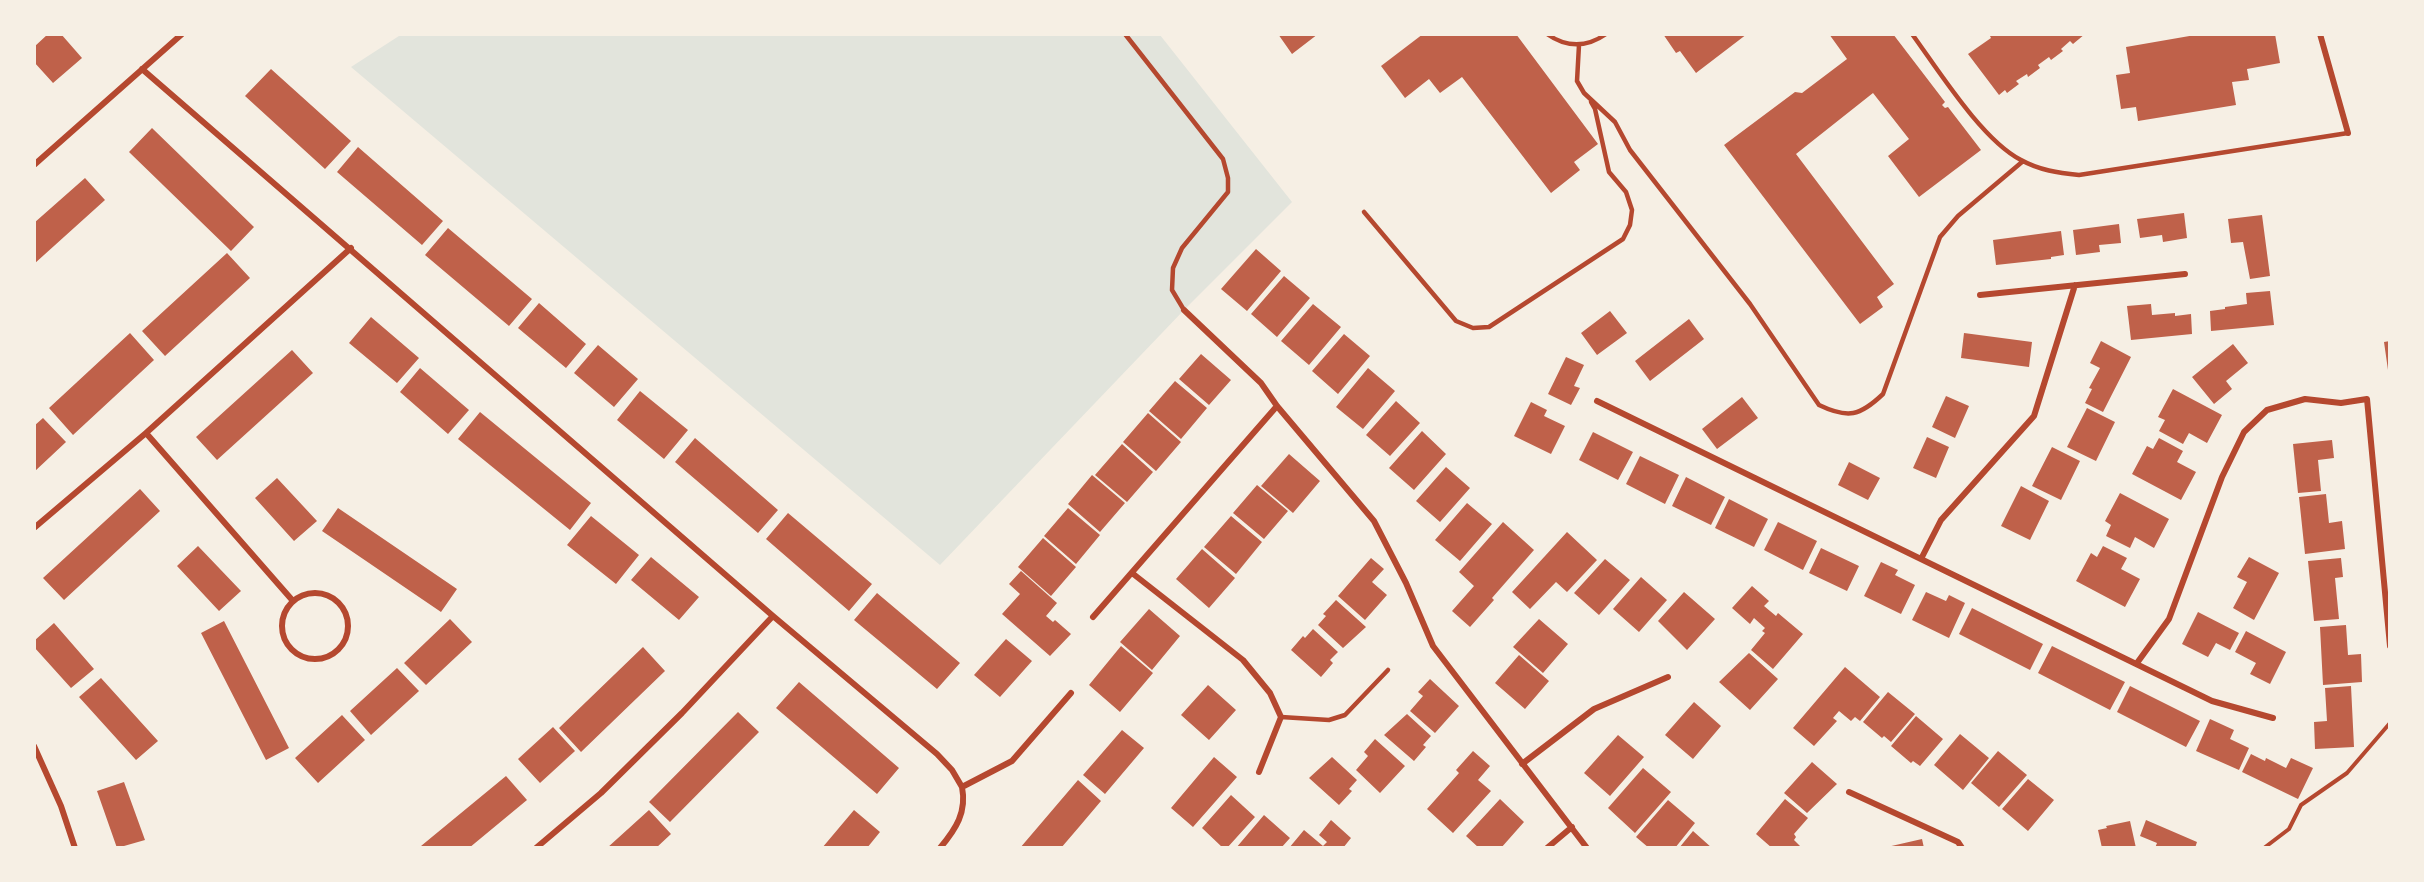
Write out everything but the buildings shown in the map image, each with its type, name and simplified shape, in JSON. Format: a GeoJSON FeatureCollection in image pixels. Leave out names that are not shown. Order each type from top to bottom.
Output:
{"type":"FeatureCollection","features":[{"type":"Feature","properties":{"kind":"street"},"geometry":{"type":"LineString","coordinates":[[34,165],[182,34]]}},
{"type":"Feature","properties":{"kind":"street"},"geometry":{"type":"LineString","coordinates":[[2319,34],[2348,133]]}},
{"type":"Feature","properties":{"kind":"street"},"geometry":{"type":"LineString","coordinates":[[142,69],[773,616],[937,754],[952,770],[962,787],[964,799],[958,824],[940,848]]}},
{"type":"Feature","properties":{"kind":"street"},"geometry":{"type":"LineString","coordinates":[[34,528],[146,433],[351,248]]}},
{"type":"Feature","properties":{"kind":"street"},"geometry":{"type":"LineString","coordinates":[[1980,295],[2185,274]]}},
{"type":"Feature","properties":{"kind":"street"},"geometry":{"type":"LineString","coordinates":[[1921,559],[1941,520],[2034,416],[2075,285]]}},
{"type":"Feature","properties":{"kind":"street"},"geometry":{"type":"LineString","coordinates":[[1184,310],[1261,383],[1277,406],[1374,521],[1407,583],[1433,646],[1587,848]]}},
{"type":"Feature","properties":{"kind":"street"},"geometry":{"type":"LineString","coordinates":[[2137,663],[2169,619],[2222,477],[2244,432],[2267,410],[2304,399],[2342,403],[2367,399],[2390,646]]}},
{"type":"Feature","properties":{"kind":"street"},"geometry":{"type":"LineString","coordinates":[[1597,401],[2212,701],[2273,718]]}},
{"type":"Feature","properties":{"kind":"street"},"geometry":{"type":"LineString","coordinates":[[1093,617],[1277,406]]}},
{"type":"Feature","properties":{"kind":"street"},"geometry":{"type":"LineString","coordinates":[[146,433],[293,601]]}},
{"type":"Feature","properties":{"kind":"street"},"geometry":{"type":"LineString","coordinates":[[1131,573],[1243,660],[1270,693],[1281,717],[1259,772]]}},
{"type":"Feature","properties":{"kind":"street"},"geometry":{"type":"LineString","coordinates":[[310,592],[322,593],[333,597],[343,607],[348,617],[348,634],[344,644],[336,653],[314,660],[302,657],[285,642],[282,619],[293,601],[310,592]]}},
{"type":"Feature","properties":{"kind":"street"},"geometry":{"type":"LineString","coordinates":[[536,848],[601,793],[658,737],[773,616]]}},
{"type":"Feature","properties":{"kind":"street"},"geometry":{"type":"LineString","coordinates":[[1522,764],[1594,709],[1668,677]]}},
{"type":"Feature","properties":{"kind":"street"},"geometry":{"type":"LineString","coordinates":[[962,787],[1012,761],[1071,693]]}},
{"type":"Feature","properties":{"kind":"street"},"geometry":{"type":"LineString","coordinates":[[34,746],[61,806],[75,848]]}},
{"type":"Feature","properties":{"kind":"street"},"geometry":{"type":"LineString","coordinates":[[1849,792],[1958,842],[1962,848]]}},
{"type":"Feature","properties":{"kind":"street"},"geometry":{"type":"LineString","coordinates":[[1547,848],[1572,827]]}},
{"type":"Feature","properties":{"kind":"lane"},"geometry":{"type":"LineString","coordinates":[[1125,34],[1223,159],[1228,178],[1228,192],[1182,248],[1173,268],[1173,290],[1184,310]]}},
{"type":"Feature","properties":{"kind":"lane"},"geometry":{"type":"LineString","coordinates":[[1547,34],[1566,44],[1579,45],[1596,42],[1606,34]]}},
{"type":"Feature","properties":{"kind":"lane"},"geometry":{"type":"LineString","coordinates":[[1912,34],[1985,132],[2022,162],[2048,172],[2079,175],[2348,133]]}},
{"type":"Feature","properties":{"kind":"lane"},"geometry":{"type":"LineString","coordinates":[[1364,212],[1456,321],[1473,328],[1490,327],[1623,239],[1630,225],[1632,210],[1626,192],[1610,172],[1595,110],[1577,81],[1579,45]]}},
{"type":"Feature","properties":{"kind":"lane"},"geometry":{"type":"LineString","coordinates":[[1584,93],[1615,122],[1630,150],[1750,304],[1819,405],[1836,413],[1850,414],[1867,410],[1883,394],[1941,237],[1958,216],[2022,162]]}},
{"type":"Feature","properties":{"kind":"lane"},"geometry":{"type":"LineString","coordinates":[[1281,717],[1329,720],[1345,715],[1388,670]]}},
{"type":"Feature","properties":{"kind":"path"},"geometry":{"type":"LineString","coordinates":[[2264,848],[2289,829],[2301,805],[2347,773],[2390,723]]}},
{"type":"Feature","properties":{"kind":"shaded area"},"geometry":{"type":"Polygon","coordinates":[[[402,34],[1160,35],[1292,202],[1184,310],[940,565],[351,67],[402,34]]]}}]}
